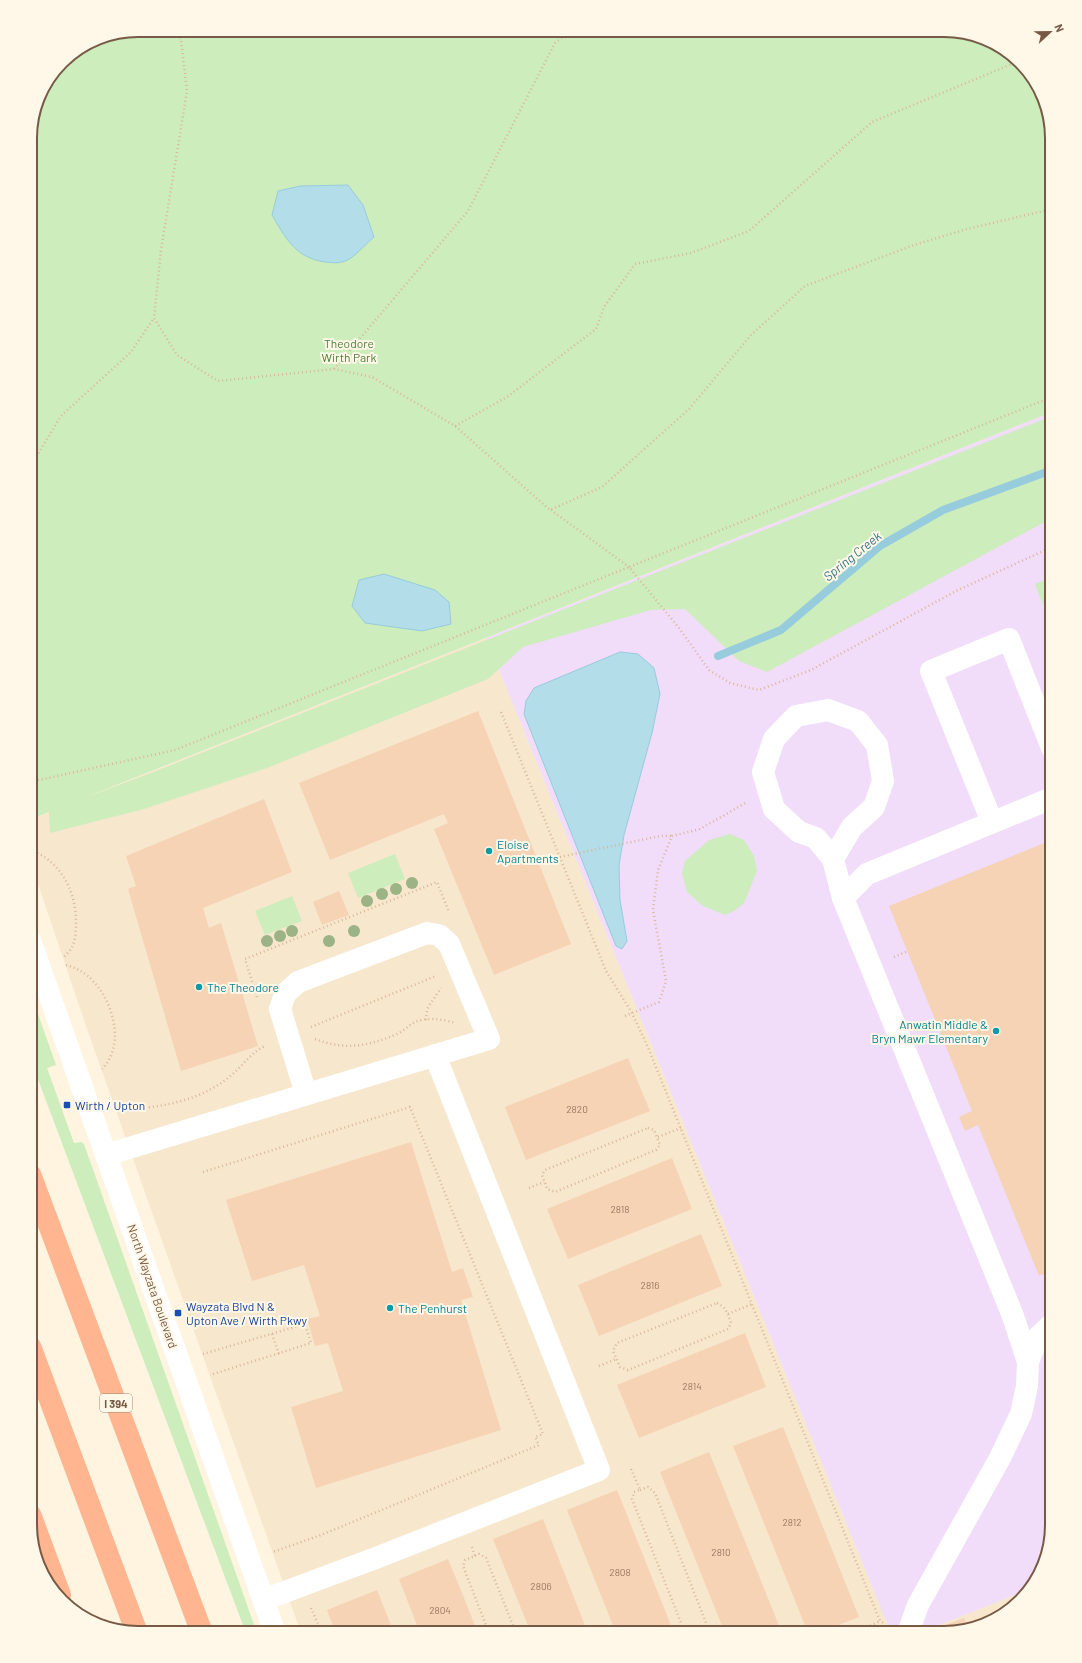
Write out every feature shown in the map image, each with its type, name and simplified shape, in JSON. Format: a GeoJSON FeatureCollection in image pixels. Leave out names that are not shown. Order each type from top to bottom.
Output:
{"type":"FeatureCollection","features":[{"type":"Feature","properties":{"kind":"highway","name":"I 394"},"geometry":{"type":"LineString","coordinates":[[37,1193],[199,1626]]}},
{"type":"Feature","properties":{"kind":"highway"},"geometry":{"type":"LineString","coordinates":[[37,1365],[134,1626]]}},
{"type":"Feature","properties":{"kind":"highway"},"geometry":{"type":"LineString","coordinates":[[38,1535],[56,1583]]}},
{"type":"Feature","properties":{"kind":"street"},"geometry":{"type":"LineString","coordinates":[[992,822],[931,670],[1009,639],[1045,730]]}},
{"type":"Feature","properties":{"kind":"street"},"geometry":{"type":"LineString","coordinates":[[833,858],[852,827],[874,807],[883,781],[877,745],[858,721],[828,710],[796,716],[774,739],[763,772],[774,809],[799,832],[816,838],[833,858],[843,898],[1011,1311],[1028,1362]]}},
{"type":"Feature","properties":{"kind":"street"},"geometry":{"type":"LineString","coordinates":[[843,898],[867,874],[1045,801]]}},
{"type":"Feature","properties":{"kind":"street"},"geometry":{"type":"LineString","coordinates":[[106,1155],[490,1039],[449,944],[439,935],[427,933],[298,982],[285,994],[280,1009],[306,1094]]}},
{"type":"Feature","properties":{"kind":"street","name":"North Wayzata Boulevard"},"geometry":{"type":"LineString","coordinates":[[37,960],[272,1626]]}},
{"type":"Feature","properties":{"kind":"street"},"geometry":{"type":"LineString","coordinates":[[263,1600],[376,1558],[599,1470],[435,1056]]}},
{"type":"Feature","properties":{"kind":"street"},"geometry":{"type":"LineString","coordinates":[[901,1626],[918,1605],[1000,1458],[1021,1414],[1027,1386],[1028,1362],[1038,1337],[1045,1330]]}},
{"type":"Feature","properties":{"kind":"path"},"geometry":{"type":"LineString","coordinates":[[37,455],[60,416],[131,352],[154,318],[161,250],[188,91],[180,37]]}},
{"type":"Feature","properties":{"kind":"path"},"geometry":{"type":"LineString","coordinates":[[334,369],[468,211],[555,43],[563,37]]}},
{"type":"Feature","properties":{"kind":"path"},"geometry":{"type":"LineString","coordinates":[[455,426],[506,397],[596,329],[604,307],[634,264],[691,252],[749,231],[872,122],[1012,64]]}},
{"type":"Feature","properties":{"kind":"path"},"geometry":{"type":"LineString","coordinates":[[550,510],[602,487],[689,409],[751,335],[805,286],[914,245],[967,229],[1045,210]]}},
{"type":"Feature","properties":{"kind":"path"},"geometry":{"type":"LineString","coordinates":[[154,318],[178,355],[218,381],[334,369],[372,376],[455,426],[550,510],[629,567],[679,628],[709,670],[730,683],[759,690],[811,670],[956,591],[1045,550]]}},
{"type":"Feature","properties":{"kind":"path"},"geometry":{"type":"LineString","coordinates":[[37,780],[175,750],[1045,399]]}},
{"type":"Feature","properties":{"kind":"path"},"geometry":{"type":"LineString","coordinates":[[501,712],[606,971],[632,1013],[647,1046],[880,1621],[890,1626]]}},
{"type":"Feature","properties":{"kind":"path"},"geometry":{"type":"LineString","coordinates":[[560,857],[660,836],[672,836],[700,829],[768,789]]}},
{"type":"Feature","properties":{"kind":"path"},"geometry":{"type":"LineString","coordinates":[[625,1016],[659,1002],[666,981],[653,910],[658,870],[672,836]]}},
{"type":"Feature","properties":{"kind":"path"},"geometry":{"type":"LineString","coordinates":[[37,853],[41,854],[57,868],[69,886],[76,907],[76,930],[72,948],[59,963],[79,969],[94,982],[106,1000],[112,1019],[116,1041],[110,1061],[98,1074]]}},
{"type":"Feature","properties":{"kind":"path"},"geometry":{"type":"LineString","coordinates":[[890,958],[908,951]]}},
{"type":"Feature","properties":{"kind":"path"},"geometry":{"type":"LineString","coordinates":[[305,1029],[443,973]]}},
{"type":"Feature","properties":{"kind":"path"},"geometry":{"type":"LineString","coordinates":[[426,1020],[427,1009],[443,985]]}},
{"type":"Feature","properties":{"kind":"path"},"geometry":{"type":"LineString","coordinates":[[314,1038],[331,1045],[352,1047],[376,1042],[401,1032],[416,1022],[426,1020],[445,1020],[463,1026],[490,1039]]}},
{"type":"Feature","properties":{"kind":"path"},"geometry":{"type":"LineString","coordinates":[[203,1172],[410,1107],[543,1434],[535,1437],[539,1445],[321,1535],[267,1554]]}},
{"type":"Feature","properties":{"kind":"path"},"geometry":{"type":"LineString","coordinates":[[648,1128],[654,1130],[658,1137],[660,1144],[656,1150],[555,1192],[547,1189],[542,1175],[544,1170],[648,1128]]}},
{"type":"Feature","properties":{"kind":"path"},"geometry":{"type":"LineString","coordinates":[[658,1137],[681,1128]]}},
{"type":"Feature","properties":{"kind":"path"},"geometry":{"type":"LineString","coordinates":[[529,1188],[544,1182]]}},
{"type":"Feature","properties":{"kind":"path"},"geometry":{"type":"LineString","coordinates":[[717,1303],[723,1306],[728,1314],[731,1323],[728,1329],[628,1370],[620,1367],[613,1351],[617,1343],[717,1303]]}},
{"type":"Feature","properties":{"kind":"path"},"geometry":{"type":"LineString","coordinates":[[728,1314],[752,1304]]}},
{"type":"Feature","properties":{"kind":"path"},"geometry":{"type":"LineString","coordinates":[[197,1356],[305,1324],[309,1332],[311,1343],[205,1377]]}},
{"type":"Feature","properties":{"kind":"path"},"geometry":{"type":"LineString","coordinates":[[272,1334],[279,1354]]}},
{"type":"Feature","properties":{"kind":"path"},"geometry":{"type":"LineString","coordinates":[[599,1366],[616,1359]]}},
{"type":"Feature","properties":{"kind":"path"},"geometry":{"type":"LineString","coordinates":[[631,1469],[640,1490]]}},
{"type":"Feature","properties":{"kind":"path"},"geometry":{"type":"LineString","coordinates":[[682,1626],[632,1499],[634,1492],[648,1487],[655,1493],[707,1626]]}},
{"type":"Feature","properties":{"kind":"path"},"geometry":{"type":"LineString","coordinates":[[470,1542],[475,1556]]}},
{"type":"Feature","properties":{"kind":"path"},"geometry":{"type":"LineString","coordinates":[[486,1626],[463,1566],[465,1560],[479,1554],[486,1558],[513,1626]]}},
{"type":"Feature","properties":{"kind":"path"},"geometry":{"type":"LineString","coordinates":[[311,1606],[319,1626]]}},
{"type":"Feature","properties":{"kind":"path"},"geometry":{"type":"LineString","coordinates":[[870,1626],[880,1621]]}},
{"type":"Feature","properties":{"kind":"shaded area"},"geometry":{"type":"Polygon","coordinates":[[[1045,415],[1045,1525],[1042,1551],[1037,1564],[1024,1587],[1017,1594],[937,1626],[888,1626],[486,638],[1045,415]]]}},
{"type":"Feature","properties":{"kind":"shaded area"},"geometry":{"type":"Polygon","coordinates":[[[486,638],[888,1626],[299,1626],[86,1026],[37,881],[37,817],[486,638]]]}},
{"type":"Feature","properties":{"kind":"shaded area"},"geometry":{"type":"Polygon","coordinates":[[[1017,1594],[1006,1605],[983,1618],[970,1623],[937,1626],[1017,1594]]]}},
{"type":"Feature","properties":{"kind":"green space","name":"Theodore Wirth Park"},"geometry":{"type":"Polygon","coordinates":[[[131,37],[951,37],[977,42],[989,47],[1006,58],[1024,76],[1037,99],[1042,112],[1045,138],[1045,415],[84,798],[151,773],[1045,419],[1045,522],[767,672],[739,661],[685,609],[651,610],[523,647],[488,679],[267,768],[144,809],[50,833],[49,812],[37,817],[37,131],[40,112],[47,93],[58,76],[71,62],[99,45],[112,40],[131,37]]]}},
{"type":"Feature","properties":{"kind":"green space"},"geometry":{"type":"Polygon","coordinates":[[[1045,580],[1045,610],[1035,584],[1045,580]]]}},
{"type":"Feature","properties":{"kind":"green space"},"geometry":{"type":"Polygon","coordinates":[[[730,834],[744,840],[754,856],[757,871],[744,903],[734,911],[725,915],[703,906],[687,892],[682,874],[685,861],[709,840],[730,834]]]}},
{"type":"Feature","properties":{"kind":"green space"},"geometry":{"type":"Polygon","coordinates":[[[395,854],[405,879],[358,898],[348,873],[395,854]]]}},
{"type":"Feature","properties":{"kind":"green space"},"geometry":{"type":"Polygon","coordinates":[[[292,896],[302,921],[265,935],[255,911],[292,896]]]}},
{"type":"Feature","properties":{"kind":"green space"},"geometry":{"type":"Polygon","coordinates":[[[37,1011],[56,1065],[47,1068],[74,1143],[81,1142],[84,1144],[255,1626],[243,1626],[37,1077],[37,1011]]]}},
{"type":"Feature","properties":{"kind":"water"},"geometry":{"type":"Polygon","coordinates":[[[348,185],[363,205],[374,237],[351,258],[341,262],[335,263],[315,260],[299,252],[287,239],[272,215],[278,191],[300,186],[348,185]]]}},
{"type":"Feature","properties":{"kind":"water"},"geometry":{"type":"Polygon","coordinates":[[[384,574],[435,590],[449,602],[451,624],[422,631],[365,623],[352,606],[359,580],[384,574]]]}},
{"type":"Feature","properties":{"kind":"water"},"geometry":{"type":"Polygon","coordinates":[[[620,652],[638,654],[654,668],[660,694],[652,733],[624,835],[619,865],[620,900],[627,941],[622,949],[616,946],[524,714],[526,701],[534,688],[620,652]]]}},
{"type":"Feature","properties":{"kind":"building","name":"Eloise Apartments"},"geometry":{"type":"Polygon","coordinates":[[[478,711],[571,944],[494,975],[434,829],[448,823],[444,814],[330,860],[299,783],[478,711]]]}},
{"type":"Feature","properties":{"kind":"building","name":"The Theodore"},"geometry":{"type":"Polygon","coordinates":[[[264,799],[292,872],[203,908],[209,928],[221,923],[258,1046],[181,1071],[128,889],[136,886],[126,856],[264,799]]]}},
{"type":"Feature","properties":{"kind":"building","name":"Anwatin Middle & Bryn Mawr Elementary"},"geometry":{"type":"Polygon","coordinates":[[[1045,843],[1045,1274],[1039,1276],[978,1125],[965,1131],[959,1117],[972,1111],[889,906],[1045,843]]]}},
{"type":"Feature","properties":{"kind":"building"},"geometry":{"type":"Polygon","coordinates":[[[339,891],[349,915],[322,925],[313,902],[339,891]]]}},
{"type":"Feature","properties":{"kind":"building"},"geometry":{"type":"Polygon","coordinates":[[[628,1058],[650,1111],[526,1160],[505,1107],[628,1058]]]}},
{"type":"Feature","properties":{"kind":"building","name":"The Penhurst"},"geometry":{"type":"Polygon","coordinates":[[[411,1142],[452,1272],[463,1268],[473,1297],[461,1300],[501,1430],[316,1488],[291,1407],[343,1391],[328,1343],[315,1346],[307,1319],[320,1316],[304,1265],[252,1281],[226,1200],[411,1142]]]}},
{"type":"Feature","properties":{"kind":"building"},"geometry":{"type":"Polygon","coordinates":[[[672,1158],[692,1209],[568,1259],[547,1209],[672,1158]]]}},
{"type":"Feature","properties":{"kind":"building"},"geometry":{"type":"Polygon","coordinates":[[[701,1234],[722,1286],[599,1336],[578,1285],[701,1234]]]}},
{"type":"Feature","properties":{"kind":"building"},"geometry":{"type":"Polygon","coordinates":[[[745,1333],[766,1387],[639,1438],[617,1385],[745,1333]]]}},
{"type":"Feature","properties":{"kind":"building"},"geometry":{"type":"Polygon","coordinates":[[[783,1427],[859,1617],[836,1626],[805,1626],[733,1446],[783,1427]]]}},
{"type":"Feature","properties":{"kind":"building"},"geometry":{"type":"Polygon","coordinates":[[[709,1452],[779,1626],[722,1626],[660,1472],[709,1452]]]}},
{"type":"Feature","properties":{"kind":"building"},"geometry":{"type":"Polygon","coordinates":[[[617,1490],[671,1626],[613,1626],[567,1510],[617,1490]]]}},
{"type":"Feature","properties":{"kind":"building"},"geometry":{"type":"Polygon","coordinates":[[[543,1519],[585,1626],[528,1626],[493,1539],[543,1519]]]}},
{"type":"Feature","properties":{"kind":"building"},"geometry":{"type":"Polygon","coordinates":[[[448,1559],[475,1626],[417,1626],[399,1579],[448,1559]]]}},
{"type":"Feature","properties":{"kind":"building"},"geometry":{"type":"Polygon","coordinates":[[[377,1590],[391,1626],[333,1626],[327,1610],[377,1590]]]}},
{"type":"Feature","properties":{"kind":"building"},"geometry":{"type":"Polygon","coordinates":[[[964,1618],[966,1624],[957,1625],[944,1626],[964,1618]]]}},
{"type":"Feature","properties":{"kind":"waterway","name":"Spring Creek"},"geometry":{"type":"LineString","coordinates":[[718,656],[781,630],[880,546],[943,510],[1045,473]]}},
{"type":"Feature","properties":{"kind":"place","name":"Eloise Apartments"},"geometry":{"type":"Point","coordinates":[489,851]}},
{"type":"Feature","properties":{"kind":"place","name":"The Theodore"},"geometry":{"type":"Point","coordinates":[199,987]}},
{"type":"Feature","properties":{"kind":"place","name":"Anwatin Middle & Bryn Mawr Elementary"},"geometry":{"type":"Point","coordinates":[996,1031]}},
{"type":"Feature","properties":{"kind":"place","name":"Wirth / Upton"},"geometry":{"type":"Point","coordinates":[67,1105]}},
{"type":"Feature","properties":{"kind":"place","name":"The Penhurst"},"geometry":{"type":"Point","coordinates":[390,1308]}},
{"type":"Feature","properties":{"kind":"place","name":"Wayzata Blvd N & Upton Ave / Wirth Pkwy"},"geometry":{"type":"Point","coordinates":[178,1313]}}]}
